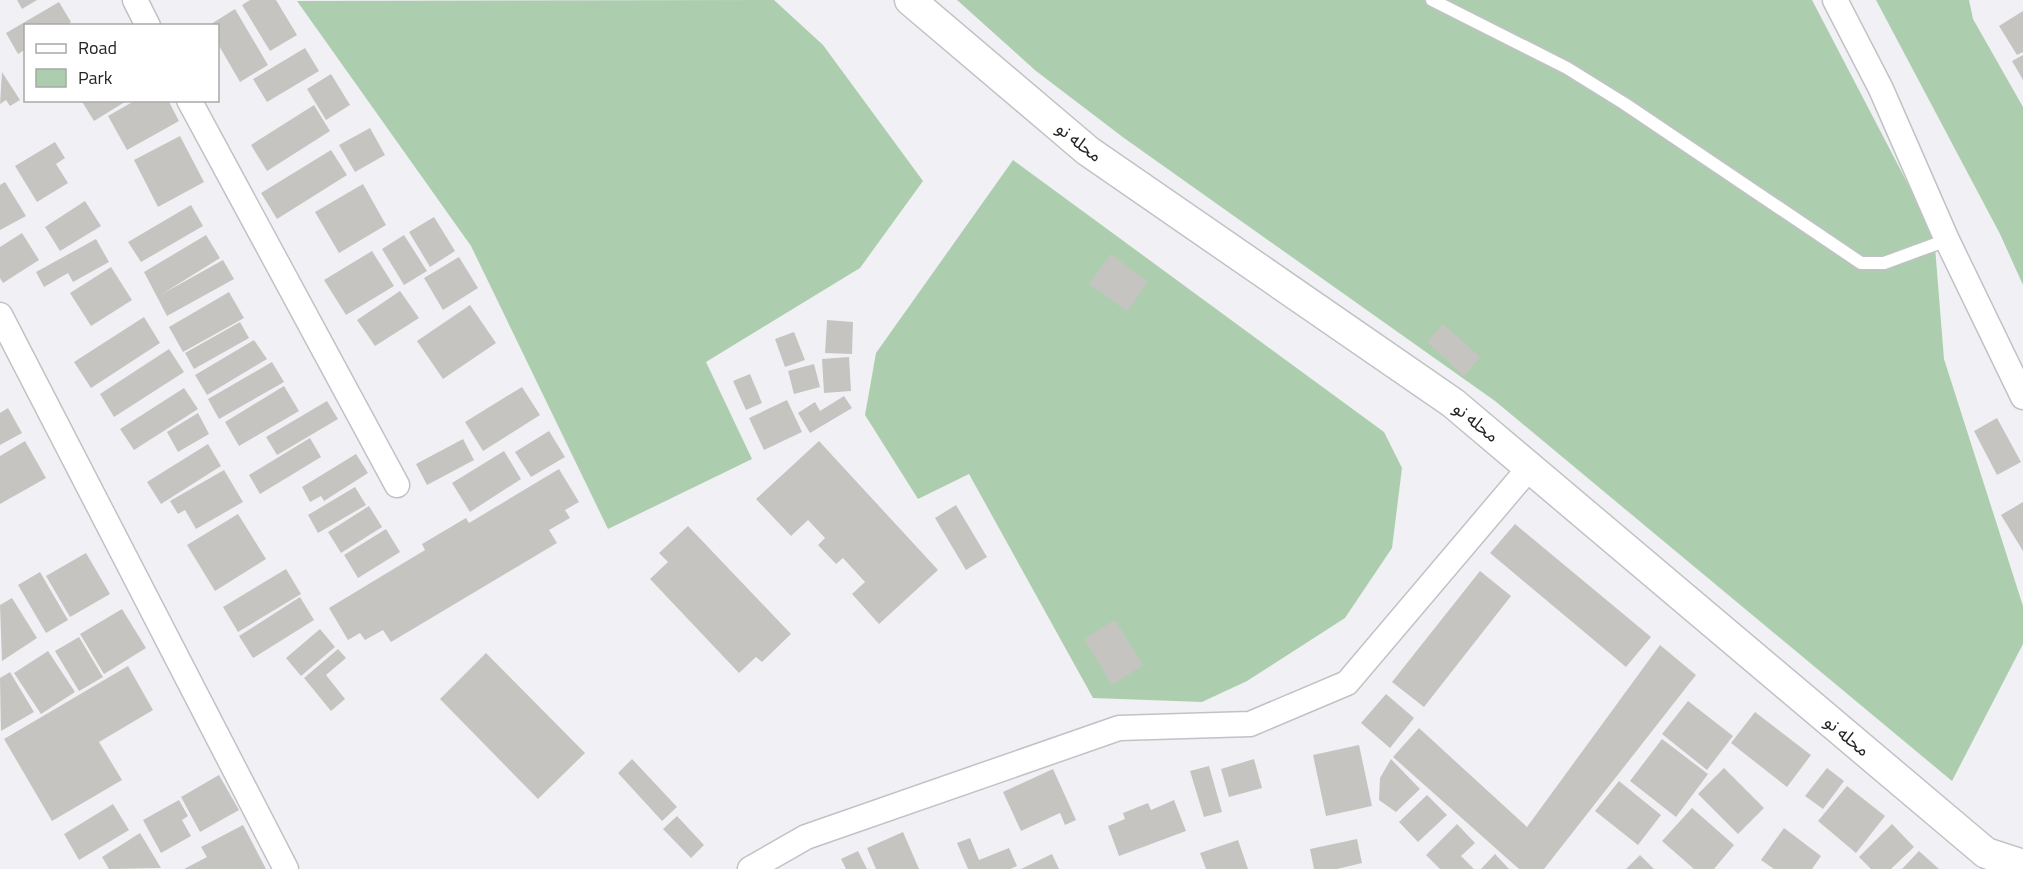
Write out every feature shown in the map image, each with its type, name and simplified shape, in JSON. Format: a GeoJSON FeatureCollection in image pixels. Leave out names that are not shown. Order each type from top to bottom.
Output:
{"type":"FeatureCollection","features":[{"type":"Feature","properties":{"kind":"street"},"geometry":{"type":"LineString","coordinates":[[135,0],[147,24]]}},
{"type":"Feature","properties":{"kind":"street","name":"محله نو"},"geometry":{"type":"LineString","coordinates":[[910,0],[1088,151],[1453,403],[1986,853],[2023,865]]}},
{"type":"Feature","properties":{"kind":"street"},"geometry":{"type":"LineString","coordinates":[[1835,0],[1881,89],[1947,240],[2023,397]]}},
{"type":"Feature","properties":{"kind":"street"},"geometry":{"type":"LineString","coordinates":[[190,102],[397,485]]}},
{"type":"Feature","properties":{"kind":"street"},"geometry":{"type":"LineString","coordinates":[[0,315],[286,869]]}},
{"type":"Feature","properties":{"kind":"street"},"geometry":{"type":"LineString","coordinates":[[750,869],[806,837],[1119,728],[1250,724],[1347,683],[1530,467]]}},
{"type":"Feature","properties":{"kind":"lane"},"geometry":{"type":"LineString","coordinates":[[1432,0],[1567,68],[1625,104],[1861,263],[1884,263],[1947,240]]}},
{"type":"Feature","properties":{"kind":"green space"},"geometry":{"type":"Polygon","coordinates":[[[774,0],[823,45],[923,181],[860,268],[706,362],[752,459],[608,529],[471,246],[297,1],[774,0]]]}},
{"type":"Feature","properties":{"kind":"green space"},"geometry":{"type":"Polygon","coordinates":[[[957,0],[1812,0],[1934,234],[1944,359],[2023,606],[2023,644],[1952,781],[1495,401],[1124,138],[1036,71],[957,0]]]}},
{"type":"Feature","properties":{"kind":"green space"},"geometry":{"type":"Polygon","coordinates":[[[1876,0],[1969,0],[1973,19],[2023,107],[2023,285],[2000,234],[1876,0]]]}},
{"type":"Feature","properties":{"kind":"green space"},"geometry":{"type":"Polygon","coordinates":[[[1013,160],[1384,432],[1402,468],[1392,548],[1345,618],[1247,681],[1202,702],[1093,698],[969,474],[918,499],[865,415],[876,353],[1013,160]]]}},
{"type":"Feature","properties":{"kind":"building"},"geometry":{"type":"Polygon","coordinates":[[[17,0],[37,0],[22,9],[17,0]]]}},
{"type":"Feature","properties":{"kind":"building"},"geometry":{"type":"Polygon","coordinates":[[[250,0],[276,0],[297,35],[270,51],[242,5],[250,0]]]}},
{"type":"Feature","properties":{"kind":"building"},"geometry":{"type":"Polygon","coordinates":[[[59,2],[71,22],[68,24],[24,24],[24,50],[18,54],[6,33],[59,2]]]}},
{"type":"Feature","properties":{"kind":"building"},"geometry":{"type":"Polygon","coordinates":[[[235,9],[268,65],[240,82],[219,46],[219,24],[211,24],[235,9]]]}},
{"type":"Feature","properties":{"kind":"building"},"geometry":{"type":"Polygon","coordinates":[[[2023,11],[2023,52],[2017,55],[1999,26],[2023,11]]]}},
{"type":"Feature","properties":{"kind":"building"},"geometry":{"type":"Polygon","coordinates":[[[305,48],[319,71],[267,102],[253,79],[305,48]]]}},
{"type":"Feature","properties":{"kind":"building"},"geometry":{"type":"Polygon","coordinates":[[[2023,55],[2023,80],[2012,61],[2023,55]]]}},
{"type":"Feature","properties":{"kind":"building"},"geometry":{"type":"Polygon","coordinates":[[[2,72],[20,100],[10,106],[6,100],[0,104],[2,72]]]}},
{"type":"Feature","properties":{"kind":"building"},"geometry":{"type":"Polygon","coordinates":[[[331,74],[350,105],[326,120],[307,89],[331,74]]]}},
{"type":"Feature","properties":{"kind":"building"},"geometry":{"type":"Polygon","coordinates":[[[82,102],[125,102],[94,121],[82,102]]]}},
{"type":"Feature","properties":{"kind":"building"},"geometry":{"type":"Polygon","coordinates":[[[132,102],[169,102],[179,121],[127,150],[108,116],[132,102]]]}},
{"type":"Feature","properties":{"kind":"building"},"geometry":{"type":"Polygon","coordinates":[[[314,105],[330,131],[267,171],[251,145],[314,105]]]}},
{"type":"Feature","properties":{"kind":"building"},"geometry":{"type":"Polygon","coordinates":[[[370,128],[385,155],[355,172],[339,145],[370,128]]]}},
{"type":"Feature","properties":{"kind":"building"},"geometry":{"type":"Polygon","coordinates":[[[180,136],[204,182],[158,207],[134,160],[180,136]]]}},
{"type":"Feature","properties":{"kind":"building"},"geometry":{"type":"Polygon","coordinates":[[[55,142],[65,158],[56,164],[68,183],[37,202],[15,166],[55,142]]]}},
{"type":"Feature","properties":{"kind":"building"},"geometry":{"type":"Polygon","coordinates":[[[331,150],[347,175],[277,219],[261,193],[331,150]]]}},
{"type":"Feature","properties":{"kind":"building"},"geometry":{"type":"Polygon","coordinates":[[[5,182],[26,216],[0,230],[0,185],[5,182]]]}},
{"type":"Feature","properties":{"kind":"building"},"geometry":{"type":"Polygon","coordinates":[[[363,184],[386,225],[339,253],[315,212],[363,184]]]}},
{"type":"Feature","properties":{"kind":"building"},"geometry":{"type":"Polygon","coordinates":[[[85,201],[101,226],[60,251],[45,227],[85,201]]]}},
{"type":"Feature","properties":{"kind":"building"},"geometry":{"type":"Polygon","coordinates":[[[191,205],[203,226],[141,262],[128,242],[191,205]]]}},
{"type":"Feature","properties":{"kind":"building"},"geometry":{"type":"Polygon","coordinates":[[[434,217],[455,251],[430,267],[409,232],[434,217]]]}},
{"type":"Feature","properties":{"kind":"building"},"geometry":{"type":"Polygon","coordinates":[[[22,233],[39,260],[3,283],[0,278],[0,247],[22,233]]]}},
{"type":"Feature","properties":{"kind":"building"},"geometry":{"type":"Polygon","coordinates":[[[206,235],[220,258],[162,294],[223,260],[234,279],[167,316],[144,272],[206,235]]]}},
{"type":"Feature","properties":{"kind":"building"},"geometry":{"type":"Polygon","coordinates":[[[404,235],[427,271],[404,285],[382,249],[404,235]]]}},
{"type":"Feature","properties":{"kind":"building"},"geometry":{"type":"Polygon","coordinates":[[[96,239],[109,262],[73,282],[68,273],[44,287],[36,272],[96,239]]]}},
{"type":"Feature","properties":{"kind":"building"},"geometry":{"type":"Polygon","coordinates":[[[372,251],[394,286],[346,315],[324,280],[372,251]]]}},
{"type":"Feature","properties":{"kind":"building"},"geometry":{"type":"Polygon","coordinates":[[[1111,254],[1148,282],[1127,311],[1089,284],[1111,254]]]}},
{"type":"Feature","properties":{"kind":"building"},"geometry":{"type":"Polygon","coordinates":[[[459,257],[478,288],[443,310],[424,278],[459,257]]]}},
{"type":"Feature","properties":{"kind":"building"},"geometry":{"type":"Polygon","coordinates":[[[111,267],[132,300],[91,326],[70,293],[111,267]]]}},
{"type":"Feature","properties":{"kind":"building"},"geometry":{"type":"Polygon","coordinates":[[[400,291],[419,318],[375,346],[357,320],[400,291]]]}},
{"type":"Feature","properties":{"kind":"building"},"geometry":{"type":"Polygon","coordinates":[[[229,292],[244,318],[183,352],[169,327],[229,292]]]}},
{"type":"Feature","properties":{"kind":"building"},"geometry":{"type":"Polygon","coordinates":[[[470,305],[496,343],[443,379],[417,341],[470,305]]]}},
{"type":"Feature","properties":{"kind":"building"},"geometry":{"type":"Polygon","coordinates":[[[144,317],[160,343],[91,388],[74,362],[144,317]]]}},
{"type":"Feature","properties":{"kind":"building"},"geometry":{"type":"Polygon","coordinates":[[[827,320],[853,322],[852,354],[825,353],[827,320]]]}},
{"type":"Feature","properties":{"kind":"building"},"geometry":{"type":"Polygon","coordinates":[[[240,322],[249,338],[194,369],[185,353],[240,322]]]}},
{"type":"Feature","properties":{"kind":"building"},"geometry":{"type":"Polygon","coordinates":[[[1443,324],[1480,357],[1464,376],[1427,342],[1443,324]]]}},
{"type":"Feature","properties":{"kind":"building"},"geometry":{"type":"Polygon","coordinates":[[[794,332],[805,360],[785,367],[775,339],[794,332]]]}},
{"type":"Feature","properties":{"kind":"building"},"geometry":{"type":"Polygon","coordinates":[[[254,340],[267,359],[207,395],[195,375],[254,340]]]}},
{"type":"Feature","properties":{"kind":"building"},"geometry":{"type":"Polygon","coordinates":[[[169,349],[184,372],[114,417],[100,394],[169,349]]]}},
{"type":"Feature","properties":{"kind":"building"},"geometry":{"type":"Polygon","coordinates":[[[849,357],[851,391],[824,393],[822,359],[849,357]]]}},
{"type":"Feature","properties":{"kind":"building"},"geometry":{"type":"Polygon","coordinates":[[[272,362],[284,382],[219,419],[208,399],[272,362]]]}},
{"type":"Feature","properties":{"kind":"building"},"geometry":{"type":"Polygon","coordinates":[[[814,364],[820,387],[794,394],[788,371],[814,364]]]}},
{"type":"Feature","properties":{"kind":"building"},"geometry":{"type":"Polygon","coordinates":[[[750,374],[762,403],[746,410],[733,381],[750,374]]]}},
{"type":"Feature","properties":{"kind":"building"},"geometry":{"type":"Polygon","coordinates":[[[284,386],[299,411],[239,446],[225,422],[284,386]]]}},
{"type":"Feature","properties":{"kind":"building"},"geometry":{"type":"Polygon","coordinates":[[[522,387],[540,415],[483,451],[465,422],[522,387]]]}},
{"type":"Feature","properties":{"kind":"building"},"geometry":{"type":"Polygon","coordinates":[[[184,388],[198,409],[134,450],[120,429],[184,388]]]}},
{"type":"Feature","properties":{"kind":"building"},"geometry":{"type":"Polygon","coordinates":[[[844,396],[852,408],[810,433],[798,413],[815,402],[820,411],[844,396]]]}},
{"type":"Feature","properties":{"kind":"building"},"geometry":{"type":"Polygon","coordinates":[[[787,400],[802,432],[764,450],[749,418],[787,400]]]}},
{"type":"Feature","properties":{"kind":"building"},"geometry":{"type":"Polygon","coordinates":[[[327,401],[338,419],[277,455],[266,437],[327,401]]]}},
{"type":"Feature","properties":{"kind":"building"},"geometry":{"type":"Polygon","coordinates":[[[8,408],[22,433],[0,445],[0,413],[8,408]]]}},
{"type":"Feature","properties":{"kind":"building"},"geometry":{"type":"Polygon","coordinates":[[[198,413],[209,434],[178,452],[167,432],[198,413]]]}},
{"type":"Feature","properties":{"kind":"building"},"geometry":{"type":"Polygon","coordinates":[[[1997,418],[2021,462],[1997,475],[1974,431],[1997,418]]]}},
{"type":"Feature","properties":{"kind":"building"},"geometry":{"type":"Polygon","coordinates":[[[549,431],[565,457],[531,477],[515,452],[549,431]]]}},
{"type":"Feature","properties":{"kind":"building"},"geometry":{"type":"Polygon","coordinates":[[[310,438],[321,457],[260,494],[249,475],[310,438]]]}},
{"type":"Feature","properties":{"kind":"building"},"geometry":{"type":"Polygon","coordinates":[[[463,439],[474,460],[427,485],[416,464],[463,439]]]}},
{"type":"Feature","properties":{"kind":"building"},"geometry":{"type":"Polygon","coordinates":[[[25,441],[46,478],[0,504],[0,456],[25,441]]]}},
{"type":"Feature","properties":{"kind":"building"},"geometry":{"type":"Polygon","coordinates":[[[819,441],[938,570],[879,624],[852,594],[865,582],[843,558],[836,564],[818,545],[825,538],[808,520],[791,536],[756,499],[819,441]]]}},
{"type":"Feature","properties":{"kind":"building"},"geometry":{"type":"Polygon","coordinates":[[[208,444],[221,466],[161,504],[147,482],[208,444]]]}},
{"type":"Feature","properties":{"kind":"building"},"geometry":{"type":"Polygon","coordinates":[[[504,451],[521,479],[470,512],[452,483],[504,451]]]}},
{"type":"Feature","properties":{"kind":"building"},"geometry":{"type":"Polygon","coordinates":[[[356,454],[368,473],[324,501],[321,496],[310,502],[302,487],[356,454]]]}},
{"type":"Feature","properties":{"kind":"building"},"geometry":{"type":"Polygon","coordinates":[[[559,469],[579,502],[565,510],[570,518],[549,530],[557,543],[391,642],[383,630],[365,640],[360,633],[348,640],[329,608],[425,550],[422,544],[466,518],[469,523],[559,469]]]}},
{"type":"Feature","properties":{"kind":"building"},"geometry":{"type":"Polygon","coordinates":[[[224,470],[243,502],[196,529],[185,510],[178,514],[170,501],[224,470]]]}},
{"type":"Feature","properties":{"kind":"building"},"geometry":{"type":"Polygon","coordinates":[[[355,487],[366,505],[318,533],[308,515],[355,487]]]}},
{"type":"Feature","properties":{"kind":"building"},"geometry":{"type":"Polygon","coordinates":[[[2023,502],[2023,551],[2001,515],[2023,502]]]}},
{"type":"Feature","properties":{"kind":"building"},"geometry":{"type":"Polygon","coordinates":[[[956,505],[987,557],[966,570],[935,518],[956,505]]]}},
{"type":"Feature","properties":{"kind":"building"},"geometry":{"type":"Polygon","coordinates":[[[369,506],[382,527],[341,553],[328,532],[369,506]]]}},
{"type":"Feature","properties":{"kind":"building"},"geometry":{"type":"Polygon","coordinates":[[[238,514],[266,559],[215,591],[187,545],[238,514]]]}},
{"type":"Feature","properties":{"kind":"building"},"geometry":{"type":"Polygon","coordinates":[[[1515,524],[1651,637],[1626,667],[1490,553],[1515,524]]]}},
{"type":"Feature","properties":{"kind":"building"},"geometry":{"type":"Polygon","coordinates":[[[688,526],[791,634],[762,662],[756,657],[739,673],[650,579],[668,562],[659,553],[688,526]]]}},
{"type":"Feature","properties":{"kind":"building"},"geometry":{"type":"Polygon","coordinates":[[[386,529],[400,552],[358,578],[344,555],[386,529]]]}},
{"type":"Feature","properties":{"kind":"building"},"geometry":{"type":"Polygon","coordinates":[[[86,553],[110,594],[70,617],[46,576],[86,553]]]}},
{"type":"Feature","properties":{"kind":"building"},"geometry":{"type":"Polygon","coordinates":[[[286,569],[301,594],[238,632],[223,607],[286,569]]]}},
{"type":"Feature","properties":{"kind":"building"},"geometry":{"type":"Polygon","coordinates":[[[1480,571],[1511,596],[1424,707],[1392,682],[1480,571]]]}},
{"type":"Feature","properties":{"kind":"building"},"geometry":{"type":"Polygon","coordinates":[[[40,572],[68,620],[46,633],[18,585],[40,572]]]}},
{"type":"Feature","properties":{"kind":"building"},"geometry":{"type":"Polygon","coordinates":[[[300,597],[314,620],[253,658],[239,636],[300,597]]]}},
{"type":"Feature","properties":{"kind":"building"},"geometry":{"type":"Polygon","coordinates":[[[12,598],[37,638],[2,661],[0,605],[12,598]]]}},
{"type":"Feature","properties":{"kind":"building"},"geometry":{"type":"Polygon","coordinates":[[[122,609],[146,648],[104,674],[80,634],[122,609]]]}},
{"type":"Feature","properties":{"kind":"building"},"geometry":{"type":"Polygon","coordinates":[[[1115,620],[1143,665],[1112,685],[1084,639],[1115,620]]]}},
{"type":"Feature","properties":{"kind":"building"},"geometry":{"type":"Polygon","coordinates":[[[320,629],[335,647],[301,676],[286,658],[320,629]]]}},
{"type":"Feature","properties":{"kind":"building"},"geometry":{"type":"Polygon","coordinates":[[[79,637],[103,677],[79,691],[55,651],[79,637]]]}},
{"type":"Feature","properties":{"kind":"building"},"geometry":{"type":"Polygon","coordinates":[[[1660,645],[1696,675],[1544,869],[1519,869],[1393,757],[1419,728],[1527,827],[1660,645]]]}},
{"type":"Feature","properties":{"kind":"building"},"geometry":{"type":"Polygon","coordinates":[[[338,649],[346,658],[326,675],[345,699],[331,711],[304,678],[338,649]]]}},
{"type":"Feature","properties":{"kind":"building"},"geometry":{"type":"Polygon","coordinates":[[[48,651],[75,692],[41,714],[14,673],[48,651]]]}},
{"type":"Feature","properties":{"kind":"building"},"geometry":{"type":"Polygon","coordinates":[[[486,653],[585,753],[538,799],[440,699],[486,653]]]}},
{"type":"Feature","properties":{"kind":"building"},"geometry":{"type":"Polygon","coordinates":[[[128,666],[153,710],[99,742],[122,780],[52,821],[4,739],[128,666]]]}},
{"type":"Feature","properties":{"kind":"building"},"geometry":{"type":"Polygon","coordinates":[[[10,672],[34,712],[1,731],[0,678],[10,672]]]}},
{"type":"Feature","properties":{"kind":"building"},"geometry":{"type":"Polygon","coordinates":[[[1386,694],[1414,718],[1390,748],[1361,723],[1386,694]]]}},
{"type":"Feature","properties":{"kind":"building"},"geometry":{"type":"Polygon","coordinates":[[[1688,701],[1733,736],[1707,770],[1662,734],[1688,701]]]}},
{"type":"Feature","properties":{"kind":"building"},"geometry":{"type":"Polygon","coordinates":[[[1755,712],[1811,755],[1787,787],[1731,743],[1755,712]]]}},
{"type":"Feature","properties":{"kind":"building"},"geometry":{"type":"Polygon","coordinates":[[[1662,739],[1708,774],[1676,817],[1630,781],[1662,739]]]}},
{"type":"Feature","properties":{"kind":"building"},"geometry":{"type":"Polygon","coordinates":[[[1359,745],[1372,806],[1326,816],[1313,755],[1359,745]]]}},
{"type":"Feature","properties":{"kind":"building"},"geometry":{"type":"Polygon","coordinates":[[[632,759],[677,807],[662,821],[618,773],[632,759]]]}},
{"type":"Feature","properties":{"kind":"building"},"geometry":{"type":"Polygon","coordinates":[[[1254,759],[1262,788],[1229,797],[1221,769],[1254,759]]]}},
{"type":"Feature","properties":{"kind":"building"},"geometry":{"type":"Polygon","coordinates":[[[1391,759],[1420,789],[1396,812],[1379,800],[1380,778],[1391,759]]]}},
{"type":"Feature","properties":{"kind":"building"},"geometry":{"type":"Polygon","coordinates":[[[1209,766],[1222,812],[1204,817],[1190,771],[1209,766]]]}},
{"type":"Feature","properties":{"kind":"building"},"geometry":{"type":"Polygon","coordinates":[[[1724,768],[1764,808],[1738,834],[1698,794],[1724,768]]]}},
{"type":"Feature","properties":{"kind":"building"},"geometry":{"type":"Polygon","coordinates":[[[1827,768],[1844,781],[1823,809],[1805,796],[1827,768]]]}},
{"type":"Feature","properties":{"kind":"building"},"geometry":{"type":"Polygon","coordinates":[[[1053,769],[1076,820],[1065,825],[1060,813],[1021,831],[1003,792],[1053,769]]]}},
{"type":"Feature","properties":{"kind":"building"},"geometry":{"type":"Polygon","coordinates":[[[219,775],[239,810],[200,832],[181,797],[219,775]]]}},
{"type":"Feature","properties":{"kind":"building"},"geometry":{"type":"Polygon","coordinates":[[[1619,781],[1661,815],[1638,845],[1595,811],[1619,781]]]}},
{"type":"Feature","properties":{"kind":"building"},"geometry":{"type":"Polygon","coordinates":[[[1847,786],[1885,816],[1856,853],[1818,821],[1847,786]]]}},
{"type":"Feature","properties":{"kind":"building"},"geometry":{"type":"Polygon","coordinates":[[[1427,795],[1447,815],[1418,842],[1399,822],[1427,795]]]}},
{"type":"Feature","properties":{"kind":"building"},"geometry":{"type":"Polygon","coordinates":[[[179,800],[188,816],[182,820],[191,836],[161,853],[143,820],[179,800]]]}},
{"type":"Feature","properties":{"kind":"building"},"geometry":{"type":"Polygon","coordinates":[[[1174,800],[1186,831],[1119,856],[1108,826],[1125,819],[1123,813],[1148,803],[1151,810],[1174,800]]]}},
{"type":"Feature","properties":{"kind":"building"},"geometry":{"type":"Polygon","coordinates":[[[113,804],[129,830],[79,860],[64,834],[113,804]]]}},
{"type":"Feature","properties":{"kind":"building"},"geometry":{"type":"Polygon","coordinates":[[[1692,808],[1734,845],[1714,869],[1694,869],[1662,841],[1692,808]]]}},
{"type":"Feature","properties":{"kind":"building"},"geometry":{"type":"Polygon","coordinates":[[[677,816],[704,845],[691,858],[663,829],[677,816]]]}},
{"type":"Feature","properties":{"kind":"building"},"geometry":{"type":"Polygon","coordinates":[[[1457,824],[1475,843],[1461,856],[1474,869],[1440,869],[1426,855],[1457,824]]]}},
{"type":"Feature","properties":{"kind":"building"},"geometry":{"type":"Polygon","coordinates":[[[1892,824],[1914,847],[1891,869],[1871,869],[1859,857],[1892,824]]]}},
{"type":"Feature","properties":{"kind":"building"},"geometry":{"type":"Polygon","coordinates":[[[243,825],[266,869],[184,869],[207,857],[201,847],[243,825]]]}},
{"type":"Feature","properties":{"kind":"building"},"geometry":{"type":"Polygon","coordinates":[[[1784,828],[1821,856],[1812,869],[1774,869],[1761,860],[1784,828]]]}},
{"type":"Feature","properties":{"kind":"building"},"geometry":{"type":"Polygon","coordinates":[[[903,832],[919,869],[876,869],[867,848],[903,832]]]}},
{"type":"Feature","properties":{"kind":"building"},"geometry":{"type":"Polygon","coordinates":[[[140,833],[161,868],[109,869],[102,857],[140,833]]]}},
{"type":"Feature","properties":{"kind":"building"},"geometry":{"type":"Polygon","coordinates":[[[970,838],[979,860],[1009,848],[1017,866],[1010,869],[968,869],[957,843],[970,838]]]}},
{"type":"Feature","properties":{"kind":"building"},"geometry":{"type":"Polygon","coordinates":[[[1357,839],[1362,863],[1337,869],[1314,869],[1310,849],[1357,839]]]}},
{"type":"Feature","properties":{"kind":"building"},"geometry":{"type":"Polygon","coordinates":[[[1238,840],[1248,869],[1206,869],[1200,853],[1238,840]]]}},
{"type":"Feature","properties":{"kind":"building"},"geometry":{"type":"Polygon","coordinates":[[[858,851],[867,869],[846,869],[841,859],[858,851]]]}},
{"type":"Feature","properties":{"kind":"building"},"geometry":{"type":"Polygon","coordinates":[[[1919,851],[1939,869],[1902,869],[1919,851]]]}},
{"type":"Feature","properties":{"kind":"building"},"geometry":{"type":"Polygon","coordinates":[[[1052,854],[1059,869],[1021,869],[1052,854]]]}},
{"type":"Feature","properties":{"kind":"building"},"geometry":{"type":"Polygon","coordinates":[[[1495,854],[1509,869],[1481,869],[1495,854]]]}},
{"type":"Feature","properties":{"kind":"building"},"geometry":{"type":"Polygon","coordinates":[[[1640,855],[1654,869],[1626,869],[1640,855]]]}}]}
